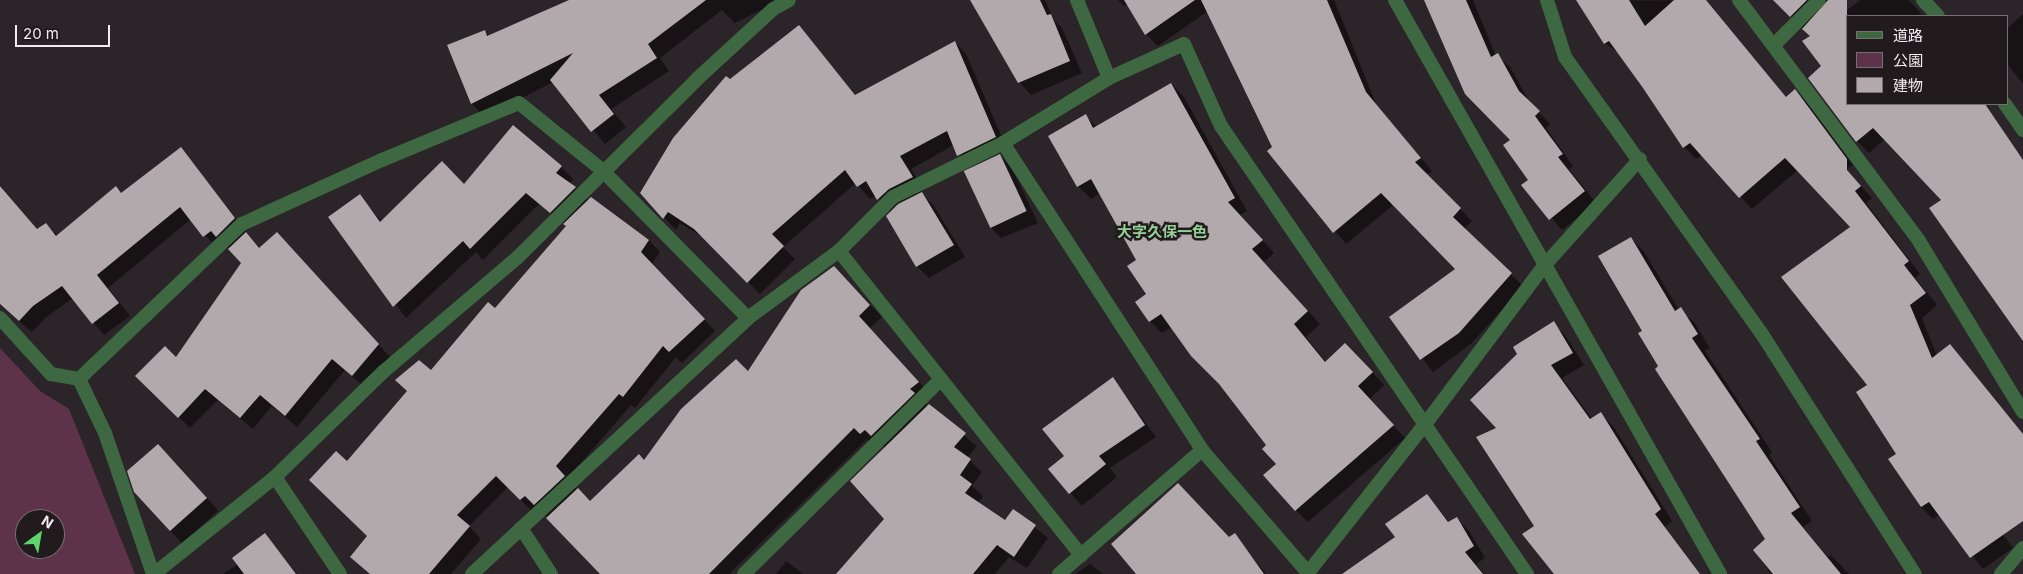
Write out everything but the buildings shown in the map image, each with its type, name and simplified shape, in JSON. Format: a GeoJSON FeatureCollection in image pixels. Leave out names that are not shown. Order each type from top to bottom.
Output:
{"type":"FeatureCollection","features":[{"type":"Feature","properties":{"kind":"street"},"geometry":{"type":"LineString","coordinates":[[79,379],[105,433],[153,574],[275,477],[383,372],[518,257],[602,170],[759,22],[789,0]]}},
{"type":"Feature","properties":{"kind":"street"},"geometry":{"type":"LineString","coordinates":[[1076,0],[1109,78]]}},
{"type":"Feature","properties":{"kind":"street"},"geometry":{"type":"LineString","coordinates":[[1395,0],[1543,267],[1720,574]]}},
{"type":"Feature","properties":{"kind":"street"},"geometry":{"type":"LineString","coordinates":[[1547,0],[1565,57],[1640,159],[1760,331],[1915,574]]}},
{"type":"Feature","properties":{"kind":"street"},"geometry":{"type":"LineString","coordinates":[[1739,0],[1774,44],[1919,241],[2023,412]]}},
{"type":"Feature","properties":{"kind":"street"},"geometry":{"type":"LineString","coordinates":[[1774,44],[1818,0]]}},
{"type":"Feature","properties":{"kind":"street"},"geometry":{"type":"LineString","coordinates":[[1923,0],[1937,15]]}},
{"type":"Feature","properties":{"kind":"street"},"geometry":{"type":"LineString","coordinates":[[472,574],[748,318],[839,250],[893,197],[1003,143],[1109,78],[1184,44],[1221,126],[1426,423],[1527,574]]}},
{"type":"Feature","properties":{"kind":"street"},"geometry":{"type":"LineString","coordinates":[[79,379],[242,224],[382,160],[519,102],[602,170],[748,318]]}},
{"type":"Feature","properties":{"kind":"street"},"geometry":{"type":"LineString","coordinates":[[2006,105],[2023,130]]}},
{"type":"Feature","properties":{"kind":"street"},"geometry":{"type":"LineString","coordinates":[[1003,143],[1202,450],[1308,574],[1426,423],[1543,267],[1640,159]]}},
{"type":"Feature","properties":{"kind":"street"},"geometry":{"type":"LineString","coordinates":[[839,250],[1081,555]]}},
{"type":"Feature","properties":{"kind":"street"},"geometry":{"type":"LineString","coordinates":[[0,318],[51,374],[79,379]]}},
{"type":"Feature","properties":{"kind":"street"},"geometry":{"type":"LineString","coordinates":[[744,574],[941,379]]}},
{"type":"Feature","properties":{"kind":"street"},"geometry":{"type":"LineString","coordinates":[[1059,574],[1202,450]]}},
{"type":"Feature","properties":{"kind":"street"},"geometry":{"type":"LineString","coordinates":[[275,477],[340,574]]}},
{"type":"Feature","properties":{"kind":"street"},"geometry":{"type":"LineString","coordinates":[[521,528],[551,574]]}},
{"type":"Feature","properties":{"kind":"street"},"geometry":{"type":"LineString","coordinates":[[2001,574],[2023,548]]}},
{"type":"Feature","properties":{"kind":"green space"},"geometry":{"type":"Polygon","coordinates":[[[0,348],[40,391],[69,409],[135,574],[0,574],[0,348]]]}},
{"type":"Feature","properties":{"kind":"district","name":"大字久保一色"},"geometry":{"type":"Point","coordinates":[1162,232]}}]}
